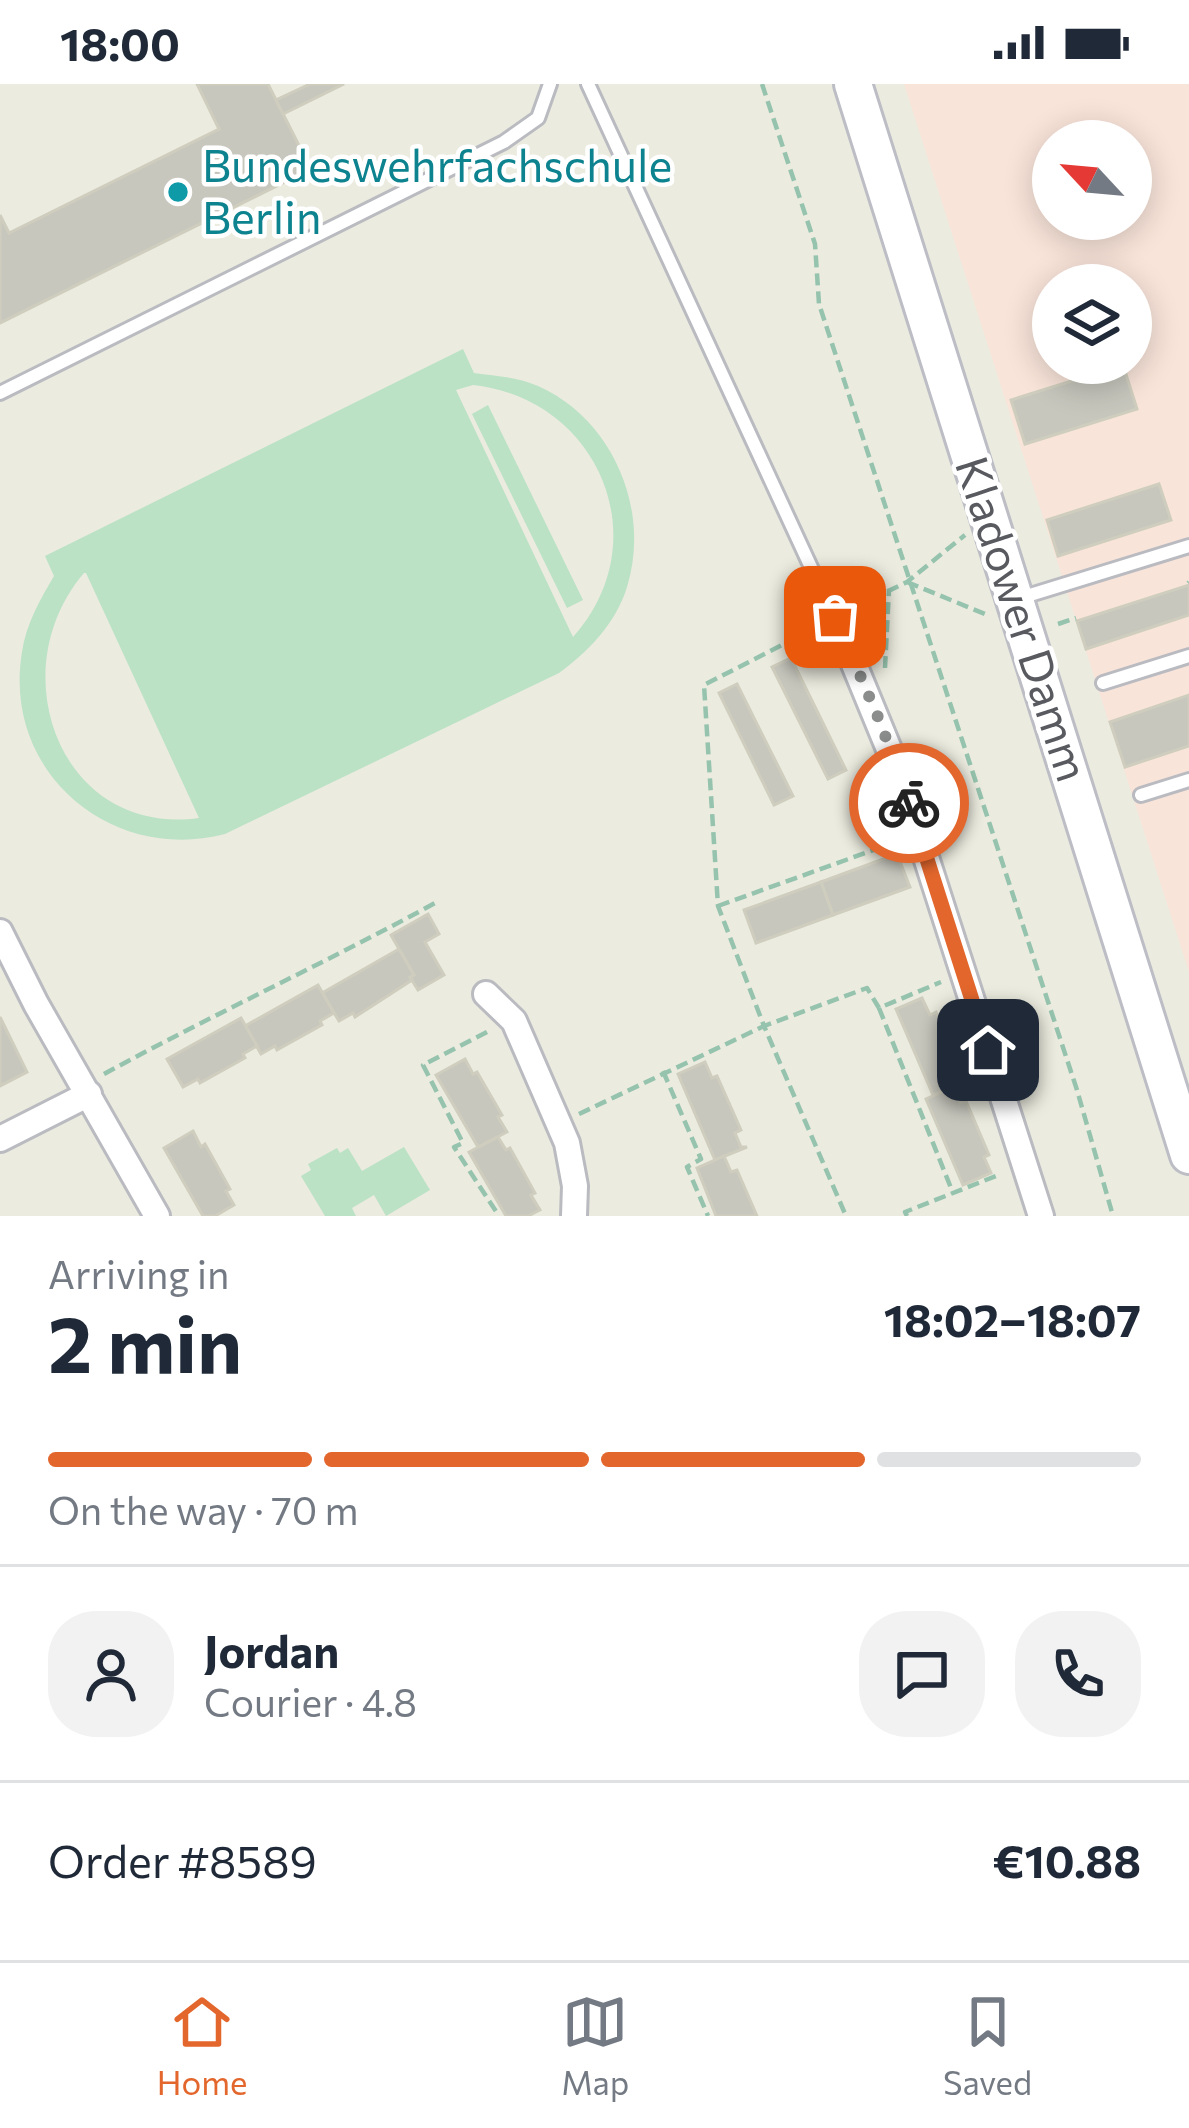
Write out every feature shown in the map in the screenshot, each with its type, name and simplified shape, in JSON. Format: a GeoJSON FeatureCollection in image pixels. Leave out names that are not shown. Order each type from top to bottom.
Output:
{"type":"FeatureCollection","features":[{"type":"Feature","properties":{"kind":"main road","name":"Kladower Damm"},"geometry":{"type":"LineString","coordinates":[[853,84],[1006,609],[1189,1155]]}},
{"type":"Feature","properties":{"kind":"street"},"geometry":{"type":"LineString","coordinates":[[835,617],[881,724],[919,834],[1041,1216]]}},
{"type":"Feature","properties":{"kind":"street"},"geometry":{"type":"LineString","coordinates":[[0,932],[157,1216]]}},
{"type":"Feature","properties":{"kind":"street"},"geometry":{"type":"LineString","coordinates":[[487,994],[514,1021],[567,1143],[575,1186],[574,1216]]}},
{"type":"Feature","properties":{"kind":"street"},"geometry":{"type":"LineString","coordinates":[[0,1139],[86,1090]]}},
{"type":"Feature","properties":{"kind":"lane"},"geometry":{"type":"LineString","coordinates":[[0,393],[504,142],[538,118],[550,84]]}},
{"type":"Feature","properties":{"kind":"lane"},"geometry":{"type":"LineString","coordinates":[[588,84],[821,589]]}},
{"type":"Feature","properties":{"kind":"lane"},"geometry":{"type":"LineString","coordinates":[[1006,609],[1189,546]]}},
{"type":"Feature","properties":{"kind":"lane"},"geometry":{"type":"LineString","coordinates":[[1103,683],[1189,656]]}},
{"type":"Feature","properties":{"kind":"lane"},"geometry":{"type":"LineString","coordinates":[[1141,795],[1189,780]]}},
{"type":"Feature","properties":{"kind":"path"},"geometry":{"type":"LineString","coordinates":[[762,84],[814,244],[819,304],[1077,1090],[1113,1216]]}},
{"type":"Feature","properties":{"kind":"path"},"geometry":{"type":"LineString","coordinates":[[846,1216],[718,907],[704,685],[907,582],[965,535]]}},
{"type":"Feature","properties":{"kind":"path"},"geometry":{"type":"LineString","coordinates":[[907,582],[1006,609]]}},
{"type":"Feature","properties":{"kind":"path"},"geometry":{"type":"LineString","coordinates":[[881,724],[889,590]]}},
{"type":"Feature","properties":{"kind":"path"},"geometry":{"type":"LineString","coordinates":[[1058,624],[1076,618]]}},
{"type":"Feature","properties":{"kind":"path"},"geometry":{"type":"LineString","coordinates":[[718,907],[919,834]]}},
{"type":"Feature","properties":{"kind":"path"},"geometry":{"type":"LineString","coordinates":[[86,1090],[248,996],[437,902]]}},
{"type":"Feature","properties":{"kind":"path"},"geometry":{"type":"LineString","coordinates":[[879,1008],[963,973]]}},
{"type":"Feature","properties":{"kind":"path"},"geometry":{"type":"LineString","coordinates":[[558,1125],[764,1026],[867,988],[953,1193]]}},
{"type":"Feature","properties":{"kind":"path"},"geometry":{"type":"LineString","coordinates":[[499,1216],[454,1148],[463,1143],[423,1065],[514,1021]]}},
{"type":"Feature","properties":{"kind":"path"},"geometry":{"type":"LineString","coordinates":[[663,1071],[701,1159],[687,1166],[708,1216]]}},
{"type":"Feature","properties":{"kind":"path"},"geometry":{"type":"LineString","coordinates":[[907,1216],[905,1212],[1024,1166]]}},
{"type":"Feature","properties":{"kind":"shaded area"},"geometry":{"type":"Polygon","coordinates":[[[904,84],[1189,84],[1189,972],[904,84]]]}},
{"type":"Feature","properties":{"kind":"green space"},"geometry":{"type":"Polygon","coordinates":[[[463,349],[474,373],[538,386],[587,420],[620,470],[634,528],[627,587],[616,613],[590,646],[559,673],[225,834],[183,840],[142,835],[105,821],[73,799],[47,770],[29,735],[20,696],[22,652],[30,622],[54,576],[45,556],[463,349]],[[473,385],[456,390],[573,637],[599,599],[611,559],[612,519],[602,480],[583,446],[554,417],[517,396],[473,385]],[[86,573],[59,612],[47,655],[47,699],[58,739],[79,775],[111,802],[151,817],[199,818],[86,573]]]}},
{"type":"Feature","properties":{"kind":"green space"},"geometry":{"type":"Polygon","coordinates":[[[488,405],[583,600],[567,608],[472,414],[488,405]]]}},
{"type":"Feature","properties":{"kind":"green space"},"geometry":{"type":"Polygon","coordinates":[[[404,1147],[430,1190],[386,1216],[374,1195],[352,1208],[356,1216],[325,1216],[301,1176],[311,1170],[308,1164],[337,1148],[340,1153],[348,1148],[362,1171],[404,1147]]]}},
{"type":"Feature","properties":{"kind":"building","name":"Bundeswehrfachschule Berlin"},"geometry":{"type":"Polygon","coordinates":[[[197,84],[268,84],[311,169],[0,323],[0,215],[9,233],[219,129],[197,84]]]}},
{"type":"Feature","properties":{"kind":"building"},"geometry":{"type":"Polygon","coordinates":[[[310,84],[344,84],[283,114],[276,100],[310,84]]]}},
{"type":"Feature","properties":{"kind":"building"},"geometry":{"type":"Polygon","coordinates":[[[1062,384],[1129,384],[1137,409],[1025,444],[1011,400],[1062,384]]]}},
{"type":"Feature","properties":{"kind":"building"},"geometry":{"type":"Polygon","coordinates":[[[1159,484],[1171,520],[1058,556],[1047,520],[1159,484]]]}},
{"type":"Feature","properties":{"kind":"building"},"geometry":{"type":"Polygon","coordinates":[[[1189,585],[1189,615],[1086,649],[1077,621],[1189,585]]]}},
{"type":"Feature","properties":{"kind":"building"},"geometry":{"type":"Polygon","coordinates":[[[791,658],[846,770],[828,779],[772,667],[791,658]]]}},
{"type":"Feature","properties":{"kind":"building"},"geometry":{"type":"Polygon","coordinates":[[[737,684],[793,796],[774,805],[719,693],[737,684]]]}},
{"type":"Feature","properties":{"kind":"building"},"geometry":{"type":"Polygon","coordinates":[[[1189,695],[1189,746],[1125,767],[1110,722],[1189,695]]]}},
{"type":"Feature","properties":{"kind":"building"},"geometry":{"type":"Polygon","coordinates":[[[897,854],[910,887],[833,915],[821,882],[897,854]]]}},
{"type":"Feature","properties":{"kind":"building"},"geometry":{"type":"Polygon","coordinates":[[[821,882],[833,915],[756,943],[744,910],[821,882]]]}},
{"type":"Feature","properties":{"kind":"building"},"geometry":{"type":"Polygon","coordinates":[[[428,914],[439,934],[425,942],[444,975],[418,990],[391,935],[428,914]]]}},
{"type":"Feature","properties":{"kind":"building"},"geometry":{"type":"Polygon","coordinates":[[[399,949],[414,975],[412,980],[355,1017],[353,1013],[339,1021],[322,993],[399,949]]]}},
{"type":"Feature","properties":{"kind":"building"},"geometry":{"type":"Polygon","coordinates":[[[318,985],[334,1013],[320,1021],[322,1025],[261,1054],[245,1026],[318,985]]]}},
{"type":"Feature","properties":{"kind":"building"},"geometry":{"type":"Polygon","coordinates":[[[922,998],[930,1015],[936,1012],[959,1067],[953,1069],[960,1084],[933,1095],[896,1009],[922,998]]]}},
{"type":"Feature","properties":{"kind":"building"},"geometry":{"type":"Polygon","coordinates":[[[0,1017],[27,1072],[0,1086],[0,1017]]]}},
{"type":"Feature","properties":{"kind":"building"},"geometry":{"type":"Polygon","coordinates":[[[241,1018],[257,1046],[200,1083],[198,1079],[183,1087],[167,1059],[241,1018]]]}},
{"type":"Feature","properties":{"kind":"building"},"geometry":{"type":"Polygon","coordinates":[[[465,1059],[502,1115],[498,1117],[507,1132],[478,1147],[436,1075],[465,1059]]]}},
{"type":"Feature","properties":{"kind":"building"},"geometry":{"type":"Polygon","coordinates":[[[705,1062],[712,1078],[717,1076],[741,1130],[735,1133],[741,1147],[747,1147],[715,1160],[678,1074],[705,1062]]]}},
{"type":"Feature","properties":{"kind":"building"},"geometry":{"type":"Polygon","coordinates":[[[953,1087],[960,1103],[966,1101],[989,1155],[984,1157],[991,1173],[963,1185],[926,1099],[953,1087]]]}},
{"type":"Feature","properties":{"kind":"building"},"geometry":{"type":"Polygon","coordinates":[[[193,1131],[230,1189],[226,1191],[234,1205],[215,1216],[203,1216],[164,1148],[193,1131]]]}},
{"type":"Feature","properties":{"kind":"building"},"geometry":{"type":"Polygon","coordinates":[[[498,1137],[506,1150],[510,1148],[535,1193],[531,1195],[540,1210],[528,1216],[506,1216],[469,1152],[498,1137]]]}},
{"type":"Feature","properties":{"kind":"building"},"geometry":{"type":"Polygon","coordinates":[[[724,1156],[731,1172],[737,1170],[757,1216],[716,1216],[697,1168],[724,1156]]]}},
{"type":"Feature","properties":{"kind":"way so far"},"geometry":{"type":"LineString","coordinates":[[835,617],[909,803]]}},
{"type":"Feature","properties":{"kind":"place","name":"Bundeswehrfachschule Berlin"},"geometry":{"type":"Point","coordinates":[178,192]}},
{"type":"Feature","properties":{"kind":"route"},"geometry":{"type":"LineString","coordinates":[[909,803],[988,1050]]}}]}
